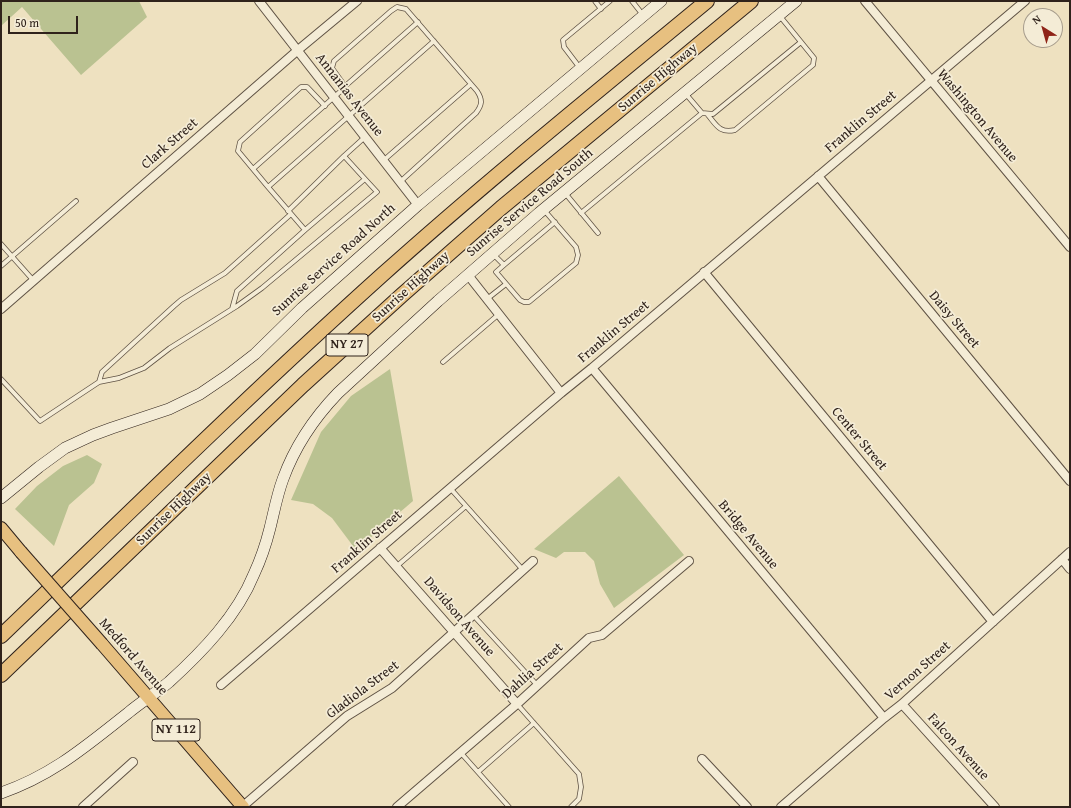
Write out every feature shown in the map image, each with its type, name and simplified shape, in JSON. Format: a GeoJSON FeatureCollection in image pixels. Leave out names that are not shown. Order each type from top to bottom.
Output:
{"type":"FeatureCollection","features":[{"type":"Feature","properties":{"kind":"highway","name":"Sunrise Highway"},"geometry":{"type":"LineString","coordinates":[[1,636],[278,371],[381,276],[482,188],[707,1]]}},
{"type":"Feature","properties":{"kind":"highway","name":"Sunrise Highway"},"geometry":{"type":"LineString","coordinates":[[1,675],[303,385],[407,290],[501,208],[751,1]]}},
{"type":"Feature","properties":{"kind":"main road","name":"Sunrise Service Road North"},"geometry":{"type":"LineString","coordinates":[[1,498],[65,448],[112,428],[169,410],[200,394],[228,376],[255,354],[319,293],[418,205],[661,1]]}},
{"type":"Feature","properties":{"kind":"main road","name":"Sunrise Service Road South"},"geometry":{"type":"LineString","coordinates":[[1,793],[27,783],[71,758],[168,682],[205,646],[226,620],[246,591],[254,576],[266,543],[278,494],[287,468],[297,447],[326,405],[350,381],[544,209],[796,1]]}},
{"type":"Feature","properties":{"kind":"main road","name":"Medford Avenue"},"geometry":{"type":"LineString","coordinates":[[1,528],[242,807]]}},
{"type":"Feature","properties":{"kind":"street","name":"Annanias Avenue"},"geometry":{"type":"LineString","coordinates":[[259,1],[418,205]]}},
{"type":"Feature","properties":{"kind":"street","name":"Clark Street"},"geometry":{"type":"LineString","coordinates":[[1,309],[298,50],[357,1]]}},
{"type":"Feature","properties":{"kind":"street","name":"Washington Avenue"},"geometry":{"type":"LineString","coordinates":[[865,1],[1070,247]]}},
{"type":"Feature","properties":{"kind":"street","name":"Franklin Street"},"geometry":{"type":"LineString","coordinates":[[221,685],[561,393],[1025,1]]}},
{"type":"Feature","properties":{"kind":"street","name":"Daisy Street"},"geometry":{"type":"LineString","coordinates":[[818,176],[1070,480]]}},
{"type":"Feature","properties":{"kind":"street","name":"Center Street"},"geometry":{"type":"LineString","coordinates":[[704,272],[993,622]]}},
{"type":"Feature","properties":{"kind":"street"},"geometry":{"type":"LineString","coordinates":[[468,275],[561,393]]}},
{"type":"Feature","properties":{"kind":"street","name":"Bridge Avenue"},"geometry":{"type":"LineString","coordinates":[[592,368],[884,718]]}},
{"type":"Feature","properties":{"kind":"street","name":"Davidson Avenue"},"geometry":{"type":"LineString","coordinates":[[380,548],[517,704]]}},
{"type":"Feature","properties":{"kind":"street","name":"Vernon Street"},"geometry":{"type":"LineString","coordinates":[[782,807],[902,704],[1070,552]]}},
{"type":"Feature","properties":{"kind":"street"},"geometry":{"type":"LineString","coordinates":[[1062,559],[1070,569]]}},
{"type":"Feature","properties":{"kind":"street","name":"Dahlia Street"},"geometry":{"type":"LineString","coordinates":[[397,807],[517,704],[589,638],[602,635],[690,560]]}},
{"type":"Feature","properties":{"kind":"street","name":"Gladiola Street"},"geometry":{"type":"LineString","coordinates":[[242,807],[346,716],[392,688],[533,561]]}},
{"type":"Feature","properties":{"kind":"street","name":"Falcon Avenue"},"geometry":{"type":"LineString","coordinates":[[902,704],[995,807]]}},
{"type":"Feature","properties":{"kind":"street"},"geometry":{"type":"LineString","coordinates":[[702,759],[747,807]]}},
{"type":"Feature","properties":{"kind":"street"},"geometry":{"type":"LineString","coordinates":[[83,807],[134,762]]}},
{"type":"Feature","properties":{"kind":"lane"},"geometry":{"type":"LineString","coordinates":[[594,1],[600,9]]}},
{"type":"Feature","properties":{"kind":"lane"},"geometry":{"type":"LineString","coordinates":[[580,68],[564,47],[563,40],[610,1]]}},
{"type":"Feature","properties":{"kind":"lane"},"geometry":{"type":"LineString","coordinates":[[632,1],[644,16]]}},
{"type":"Feature","properties":{"kind":"lane"},"geometry":{"type":"LineString","coordinates":[[343,88],[342,82],[332,68],[334,61],[395,8],[400,7],[406,9],[418,22],[482,98],[481,106],[478,111],[400,182]]}},
{"type":"Feature","properties":{"kind":"lane"},"geometry":{"type":"LineString","coordinates":[[685,93],[720,130],[727,132],[735,130],[813,65],[814,58],[779,15]]}},
{"type":"Feature","properties":{"kind":"lane"},"geometry":{"type":"LineString","coordinates":[[253,169],[418,22]]}},
{"type":"Feature","properties":{"kind":"lane"},"geometry":{"type":"LineString","coordinates":[[268,187],[434,41]]}},
{"type":"Feature","properties":{"kind":"lane"},"geometry":{"type":"LineString","coordinates":[[581,212],[705,113],[712,114],[801,42]]}},
{"type":"Feature","properties":{"kind":"lane"},"geometry":{"type":"LineString","coordinates":[[384,160],[471,84]]}},
{"type":"Feature","properties":{"kind":"lane"},"geometry":{"type":"LineString","coordinates":[[305,230],[238,150],[240,142],[301,87],[307,87],[325,106]]}},
{"type":"Feature","properties":{"kind":"lane"},"geometry":{"type":"LineString","coordinates":[[99,382],[102,372],[174,306],[181,300],[225,273],[290,212],[365,136]]}},
{"type":"Feature","properties":{"kind":"lane"},"geometry":{"type":"LineString","coordinates":[[1,379],[40,421],[99,382],[119,378],[144,368],[170,348],[232,309],[262,288],[376,192],[344,156]]}},
{"type":"Feature","properties":{"kind":"lane"},"geometry":{"type":"LineString","coordinates":[[232,309],[237,291],[365,179]]}},
{"type":"Feature","properties":{"kind":"lane"},"geometry":{"type":"LineString","coordinates":[[564,193],[598,233]]}},
{"type":"Feature","properties":{"kind":"lane"},"geometry":{"type":"LineString","coordinates":[[1,266],[76,201]]}},
{"type":"Feature","properties":{"kind":"lane"},"geometry":{"type":"LineString","coordinates":[[544,209],[555,222],[576,247],[578,255],[576,263],[529,302],[524,302],[520,300],[496,272],[555,222]]}},
{"type":"Feature","properties":{"kind":"lane"},"geometry":{"type":"LineString","coordinates":[[1,244],[33,280]]}},
{"type":"Feature","properties":{"kind":"lane"},"geometry":{"type":"LineString","coordinates":[[493,254],[504,265]]}},
{"type":"Feature","properties":{"kind":"lane"},"geometry":{"type":"LineString","coordinates":[[487,299],[506,284]]}},
{"type":"Feature","properties":{"kind":"lane"},"geometry":{"type":"LineString","coordinates":[[443,362],[500,314]]}},
{"type":"Feature","properties":{"kind":"lane"},"geometry":{"type":"LineString","coordinates":[[450,488],[523,570]]}},
{"type":"Feature","properties":{"kind":"lane"},"geometry":{"type":"LineString","coordinates":[[397,566],[466,506]]}},
{"type":"Feature","properties":{"kind":"lane"},"geometry":{"type":"LineString","coordinates":[[473,614],[538,685]]}},
{"type":"Feature","properties":{"kind":"lane"},"geometry":{"type":"LineString","coordinates":[[517,704],[578,774],[581,786],[579,799],[571,807]]}},
{"type":"Feature","properties":{"kind":"lane"},"geometry":{"type":"LineString","coordinates":[[478,772],[534,723]]}},
{"type":"Feature","properties":{"kind":"lane"},"geometry":{"type":"LineString","coordinates":[[461,753],[509,807]]}},
{"type":"Feature","properties":{"kind":"green space"},"geometry":{"type":"Polygon","coordinates":[[[1,1],[139,1],[147,17],[81,75],[22,7],[1,26],[1,1]]]}},
{"type":"Feature","properties":{"kind":"green space"},"geometry":{"type":"Polygon","coordinates":[[[390,369],[413,501],[356,550],[332,518],[313,504],[291,500],[321,432],[351,396],[390,369]]]}},
{"type":"Feature","properties":{"kind":"green space"},"geometry":{"type":"Polygon","coordinates":[[[87,455],[102,464],[94,483],[69,505],[54,546],[15,509],[37,486],[63,466],[87,455]]]}},
{"type":"Feature","properties":{"kind":"green space"},"geometry":{"type":"Polygon","coordinates":[[[619,476],[684,555],[614,608],[600,584],[594,561],[585,552],[564,552],[556,558],[534,549],[619,476]]]}}]}
